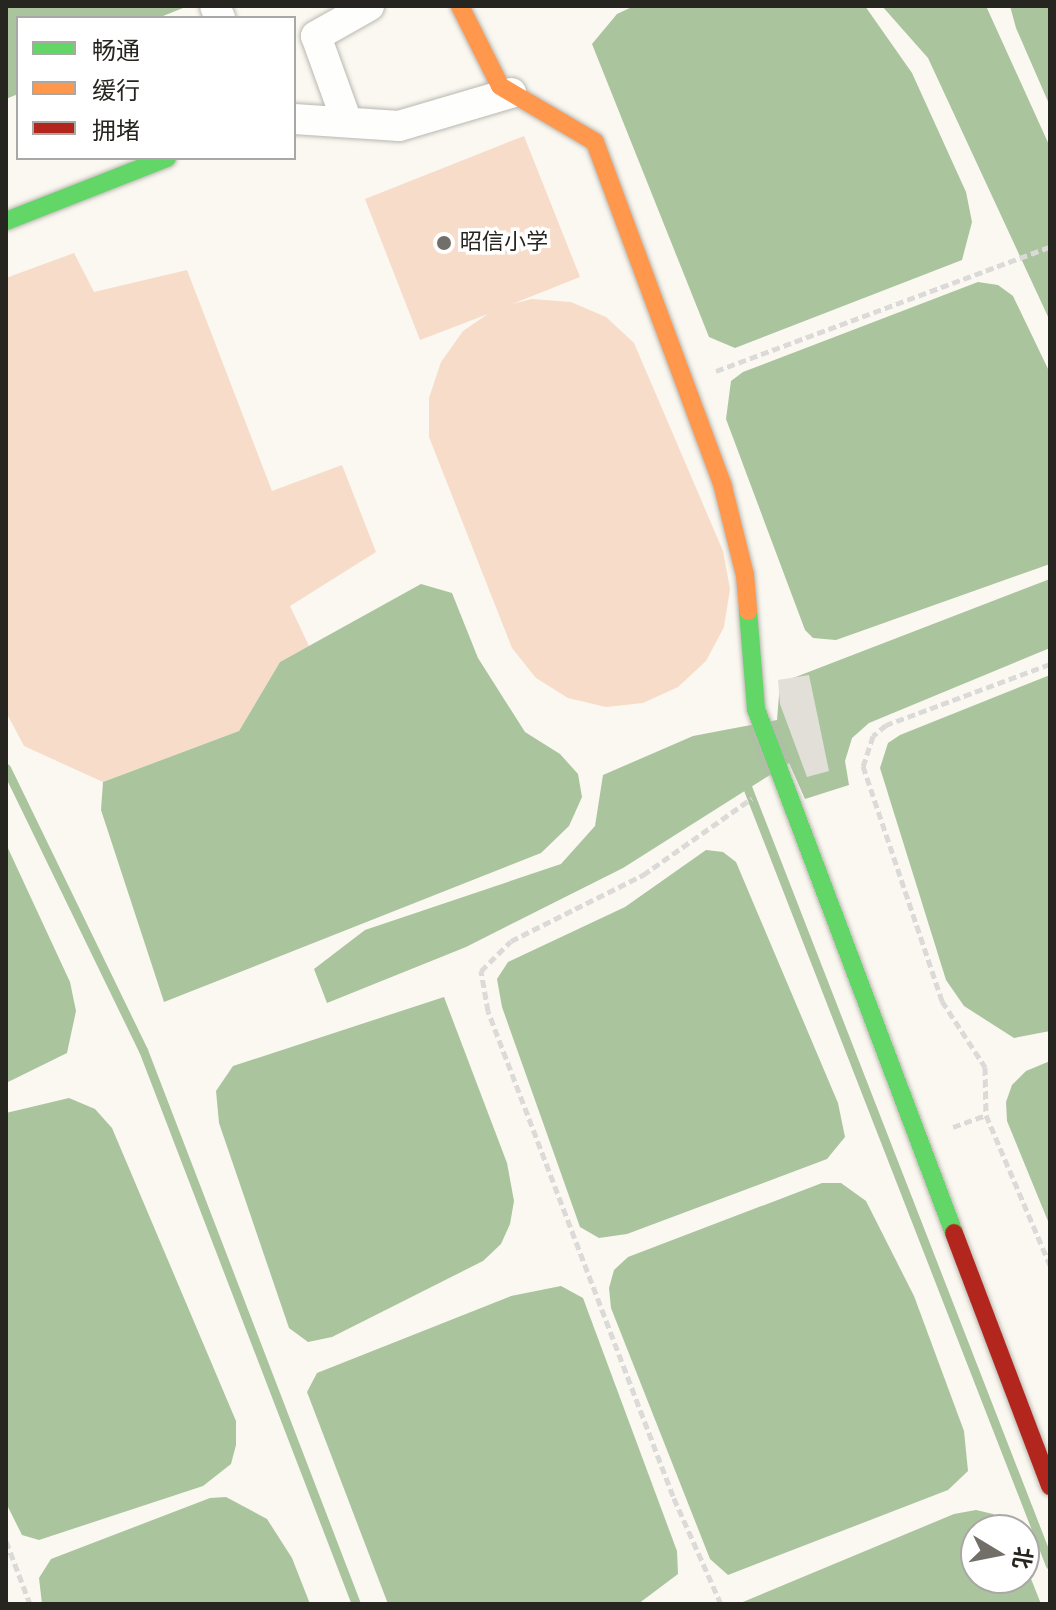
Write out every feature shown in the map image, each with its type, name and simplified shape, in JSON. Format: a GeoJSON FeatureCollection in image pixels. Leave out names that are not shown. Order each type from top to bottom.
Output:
{"type":"FeatureCollection","features":[{"type":"Feature","properties":{"kind":"street"},"geometry":{"type":"LineString","coordinates":[[346,119],[316,36],[369,6]]}},
{"type":"Feature","properties":{"kind":"street"},"geometry":{"type":"LineString","coordinates":[[460,6],[500,86],[595,142],[723,487],[745,575],[748,651],[756,709],[1050,1486]]}},
{"type":"Feature","properties":{"kind":"street"},"geometry":{"type":"LineString","coordinates":[[296,119],[346,119],[399,126],[511,93]]}},
{"type":"Feature","properties":{"kind":"street"},"geometry":{"type":"LineString","coordinates":[[6,221],[162,160]]}},
{"type":"Feature","properties":{"kind":"path"},"geometry":{"type":"LineString","coordinates":[[685,383],[1050,247]]}},
{"type":"Feature","properties":{"kind":"path"},"geometry":{"type":"LineString","coordinates":[[1050,664],[886,725],[873,736],[863,766],[942,1001],[985,1067],[986,1115],[1050,1265]]}},
{"type":"Feature","properties":{"kind":"path"},"geometry":{"type":"LineString","coordinates":[[721,1604],[673,1496],[481,992],[481,971],[511,941],[643,875],[730,814]]}},
{"type":"Feature","properties":{"kind":"path"},"geometry":{"type":"LineString","coordinates":[[6,1541],[30,1604]]}},
{"type":"Feature","properties":{"kind":"shaded area"},"geometry":{"type":"Polygon","coordinates":[[[6,6],[188,6],[163,16],[16,16],[16,95],[6,99],[6,6]]]}},
{"type":"Feature","properties":{"kind":"shaded area"},"geometry":{"type":"Polygon","coordinates":[[[634,6],[865,6],[912,73],[966,192],[972,222],[962,260],[735,348],[709,337],[592,44],[617,14],[634,6]]]}},
{"type":"Feature","properties":{"kind":"shaded area"},"geometry":{"type":"Polygon","coordinates":[[[882,6],[986,6],[1050,147],[1050,321],[928,58],[882,6]]]}},
{"type":"Feature","properties":{"kind":"shaded area"},"geometry":{"type":"Polygon","coordinates":[[[1010,6],[1050,6],[1050,106],[1016,28],[1010,6]]]}},
{"type":"Feature","properties":{"kind":"shaded area"},"geometry":{"type":"Polygon","coordinates":[[[524,136],[580,277],[512,304],[532,299],[571,302],[606,317],[634,343],[723,551],[730,589],[724,627],[706,661],[678,687],[643,703],[606,707],[568,698],[536,678],[512,648],[429,437],[429,398],[441,362],[463,331],[488,314],[420,340],[365,199],[524,136]]]}},
{"type":"Feature","properties":{"kind":"shaded area"},"geometry":{"type":"Polygon","coordinates":[[[74,253],[94,292],[187,270],[272,491],[342,465],[376,552],[290,606],[309,646],[280,662],[239,731],[103,782],[24,746],[6,712],[6,278],[74,253]]]}},
{"type":"Feature","properties":{"kind":"shaded area"},"geometry":{"type":"Polygon","coordinates":[[[978,282],[998,285],[1013,296],[1050,373],[1050,564],[836,640],[813,638],[805,630],[726,419],[731,381],[743,372],[978,282]]]}},
{"type":"Feature","properties":{"kind":"shaded area"},"geometry":{"type":"Polygon","coordinates":[[[1050,579],[1050,648],[869,723],[852,738],[845,761],[849,785],[805,799],[789,763],[623,868],[466,947],[327,1003],[314,969],[365,930],[561,864],[595,826],[603,775],[693,736],[777,720],[780,683],[1050,579]]]}},
{"type":"Feature","properties":{"kind":"shaded area"},"geometry":{"type":"Polygon","coordinates":[[[421,584],[452,593],[478,658],[525,732],[560,754],[578,774],[582,797],[569,826],[541,853],[164,1002],[101,810],[103,782],[239,731],[280,662],[421,584]]]}},
{"type":"Feature","properties":{"kind":"shaded area"},"geometry":{"type":"Polygon","coordinates":[[[1050,675],[1050,1031],[1014,1038],[964,1006],[946,980],[880,768],[888,743],[900,735],[1050,675]]]}},
{"type":"Feature","properties":{"kind":"shaded area"},"geometry":{"type":"Polygon","coordinates":[[[6,844],[70,982],[76,1011],[67,1053],[6,1083],[6,844]]]}},
{"type":"Feature","properties":{"kind":"shaded area"},"geometry":{"type":"Polygon","coordinates":[[[706,850],[723,852],[736,862],[838,1103],[845,1137],[827,1159],[627,1234],[599,1238],[580,1227],[502,1007],[497,979],[508,962],[625,907],[706,850]]]}},
{"type":"Feature","properties":{"kind":"shaded area"},"geometry":{"type":"Polygon","coordinates":[[[444,997],[507,1163],[514,1201],[510,1224],[501,1244],[483,1261],[332,1337],[308,1342],[289,1328],[219,1123],[216,1091],[233,1066],[444,997]]]}},
{"type":"Feature","properties":{"kind":"shaded area"},"geometry":{"type":"Polygon","coordinates":[[[1050,1061],[1050,1226],[1007,1121],[1006,1102],[1012,1085],[1026,1071],[1050,1061]]]}},
{"type":"Feature","properties":{"kind":"shaded area"},"geometry":{"type":"Polygon","coordinates":[[[69,1098],[95,1109],[112,1128],[236,1421],[236,1445],[231,1464],[203,1486],[39,1540],[22,1535],[6,1503],[6,1113],[69,1098]]]}},
{"type":"Feature","properties":{"kind":"shaded area"},"geometry":{"type":"Polygon","coordinates":[[[822,1183],[841,1183],[866,1201],[914,1296],[964,1431],[968,1471],[948,1490],[728,1575],[710,1559],[611,1308],[609,1288],[614,1270],[628,1257],[822,1183]]]}},
{"type":"Feature","properties":{"kind":"shaded area"},"geometry":{"type":"Polygon","coordinates":[[[561,1286],[583,1298],[677,1551],[678,1574],[638,1604],[388,1604],[307,1392],[317,1373],[511,1296],[561,1286]]]}},
{"type":"Feature","properties":{"kind":"shaded area"},"geometry":{"type":"Polygon","coordinates":[[[226,1497],[267,1519],[292,1558],[310,1604],[42,1604],[39,1578],[51,1559],[210,1498],[226,1497]]]}},
{"type":"Feature","properties":{"kind":"shaded area"},"geometry":{"type":"Polygon","coordinates":[[[976,1510],[993,1514],[960,1514],[960,1594],[1037,1594],[1041,1604],[738,1604],[954,1514],[976,1510]]]}},
{"type":"Feature","properties":{"kind":"building"},"geometry":{"type":"Polygon","coordinates":[[[809,675],[829,771],[807,777],[780,704],[778,680],[809,675]]]}},
{"type":"Feature","properties":{"kind":"waterway"},"geometry":{"type":"LineString","coordinates":[[6,768],[143,1050],[356,1604]]}},
{"type":"Feature","properties":{"kind":"waterway"},"geometry":{"type":"LineString","coordinates":[[744,779],[1050,1565]]}},
{"type":"Feature","properties":{"kind":"traffic: fast"},"geometry":{"type":"LineString","coordinates":[[6,221],[162,160]]}},
{"type":"Feature","properties":{"kind":"traffic: fast"},"geometry":{"type":"LineString","coordinates":[[748,611],[756,709],[954,1233]]}},
{"type":"Feature","properties":{"kind":"traffic: slow"},"geometry":{"type":"LineString","coordinates":[[460,6],[500,86],[595,142],[723,487],[745,575],[748,611]]}},
{"type":"Feature","properties":{"kind":"traffic: jam"},"geometry":{"type":"LineString","coordinates":[[954,1233],[1050,1486]]}},
{"type":"Feature","properties":{"kind":"place","name":"昭信小学"},"geometry":{"type":"Point","coordinates":[444,243]}}]}
